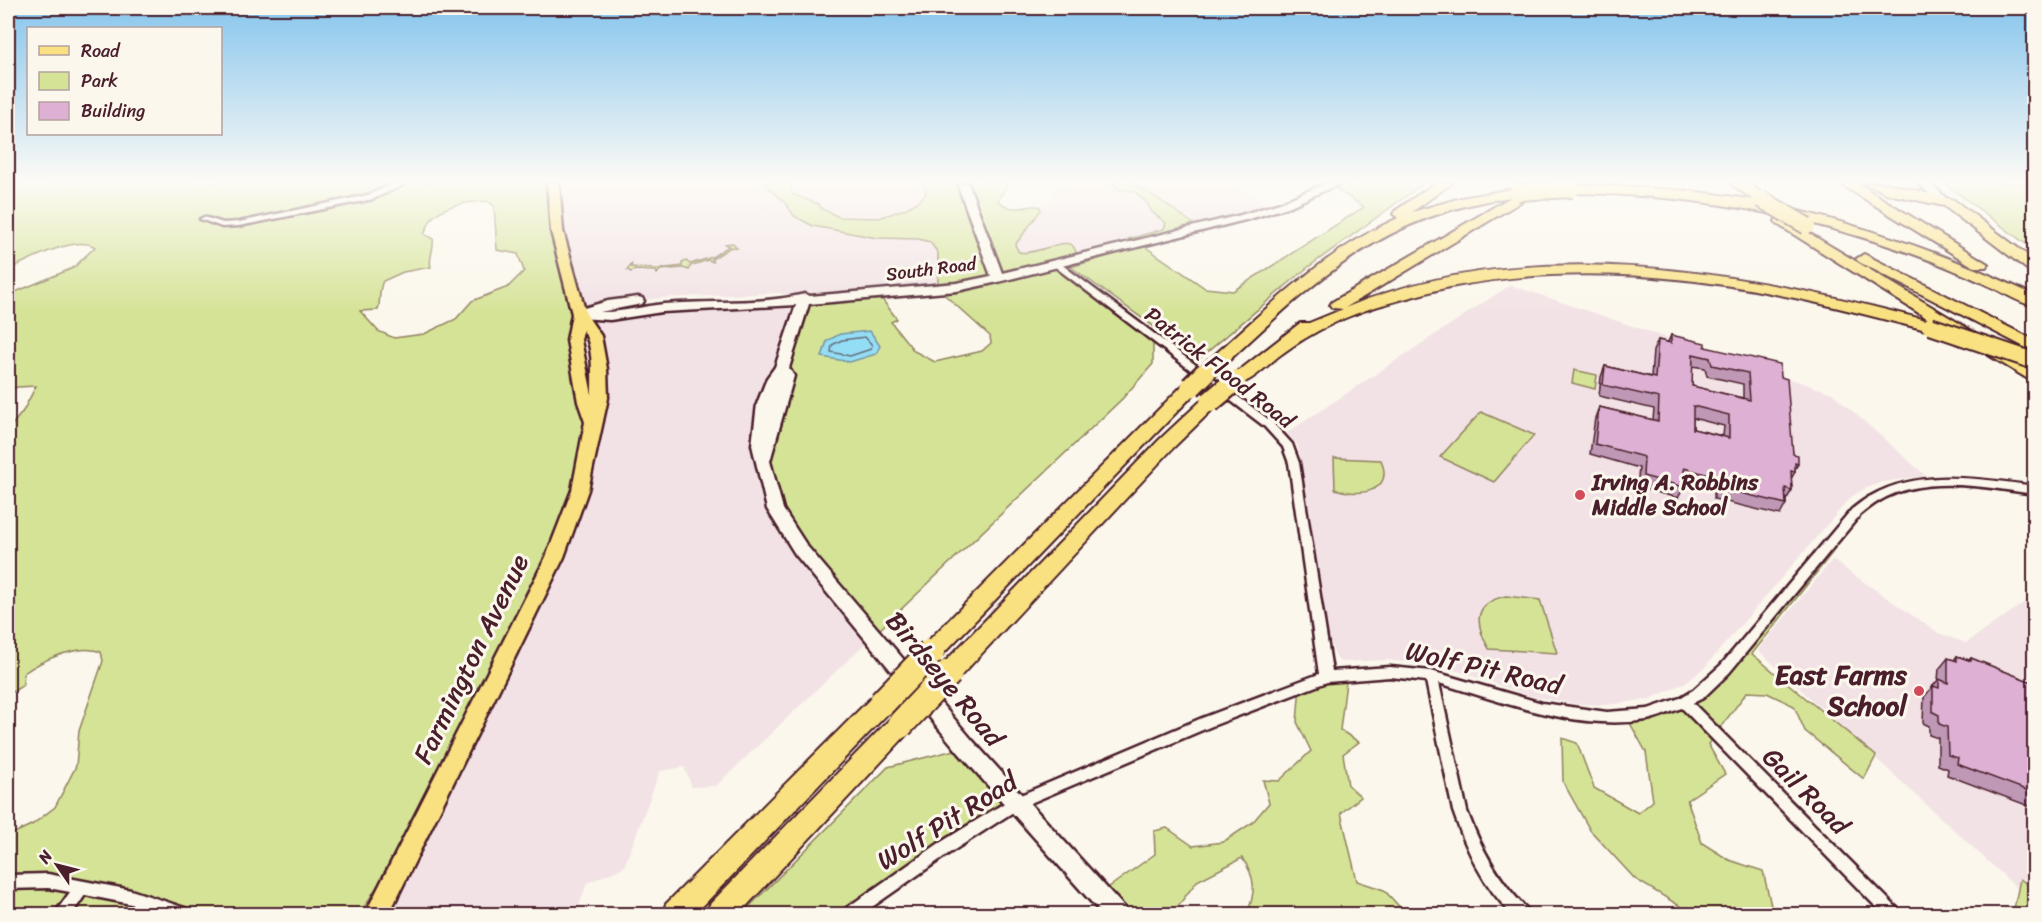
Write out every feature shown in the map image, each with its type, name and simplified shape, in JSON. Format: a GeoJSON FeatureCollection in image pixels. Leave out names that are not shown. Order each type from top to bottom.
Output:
{"type":"FeatureCollection","features":[{"type":"Feature","properties":{"kind":"highway"},"geometry":{"type":"LineString","coordinates":[[676,915],[1191,387],[1291,297],[1383,226]]}},
{"type":"Feature","properties":{"kind":"highway"},"geometry":{"type":"LineString","coordinates":[[1371,237],[1393,226]]}},
{"type":"Feature","properties":{"kind":"highway"},"geometry":{"type":"LineString","coordinates":[[720,915],[1166,444],[1210,402],[1297,334],[1352,296],[1472,226]]}},
{"type":"Feature","properties":{"kind":"highway"},"geometry":{"type":"LineString","coordinates":[[1790,226],[2034,375]]}},
{"type":"Feature","properties":{"kind":"highway"},"geometry":{"type":"LineString","coordinates":[[1807,226],[1896,276],[2034,347]]}},
{"type":"Feature","properties":{"kind":"highway"},"geometry":{"type":"LineString","coordinates":[[1841,226],[1937,258],[2034,301]]}},
{"type":"Feature","properties":{"kind":"highway"},"geometry":{"type":"LineString","coordinates":[[1921,226],[2031,289]]}},
{"type":"Feature","properties":{"kind":"highway"},"geometry":{"type":"LineString","coordinates":[[1965,226],[2031,289]]}},
{"type":"Feature","properties":{"kind":"highway"},"geometry":{"type":"LineString","coordinates":[[1981,226],[2034,267]]}},
{"type":"Feature","properties":{"kind":"highway"},"geometry":{"type":"LineString","coordinates":[[1297,334],[1348,310],[1416,290],[1490,276],[1558,271],[1656,274],[1748,285],[1830,300],[1930,326],[2034,361]]}},
{"type":"Feature","properties":{"kind":"main road","name":"Farmington Avenue"},"geometry":{"type":"LineString","coordinates":[[377,915],[555,557],[580,490],[593,422],[586,402],[574,340],[579,314],[557,226]]}},
{"type":"Feature","properties":{"kind":"main road"},"geometry":{"type":"LineString","coordinates":[[978,226],[998,278]]}},
{"type":"Feature","properties":{"kind":"main road","name":"South Road"},"geometry":{"type":"LineString","coordinates":[[579,314],[610,316],[662,308],[776,303],[805,298],[938,290],[1057,264],[1206,226]]}},
{"type":"Feature","properties":{"kind":"main road","name":"Birdseye Road"},"geometry":{"type":"LineString","coordinates":[[805,298],[782,368],[788,376],[786,388],[764,459],[775,509],[801,550],[1016,803],[1116,915]]}},
{"type":"Feature","properties":{"kind":"street","name":"Patrick Flood Road"},"geometry":{"type":"LineString","coordinates":[[1057,264],[1268,424],[1288,446],[1294,463],[1326,677]]}},
{"type":"Feature","properties":{"kind":"street","name":"Wolf Pit Road"},"geometry":{"type":"LineString","coordinates":[[850,915],[943,849],[1016,803],[1208,722],[1326,677],[1390,672],[1431,676],[1542,708],[1606,717],[1648,714],[1684,702],[1698,694],[1725,669],[1856,512],[1876,496],[1905,487],[1937,482],[1977,483],[2034,490]]}},
{"type":"Feature","properties":{"kind":"street"},"geometry":{"type":"LineString","coordinates":[[1431,676],[1466,831],[1475,853],[1487,872],[1522,915]]}},
{"type":"Feature","properties":{"kind":"street","name":"Gail Road"},"geometry":{"type":"LineString","coordinates":[[1684,702],[1893,915]]}},
{"type":"Feature","properties":{"kind":"street"},"geometry":{"type":"LineString","coordinates":[[8,882],[48,881],[130,897],[183,915]]}},
{"type":"Feature","properties":{"kind":"street"},"geometry":{"type":"LineString","coordinates":[[63,915],[81,889]]}},
{"type":"Feature","properties":{"kind":"shaded area"},"geometry":{"type":"Polygon","coordinates":[[[562,226],[832,226],[877,238],[918,239],[930,242],[938,253],[938,289],[805,299],[873,636],[716,786],[692,787],[684,767],[660,771],[624,867],[587,883],[576,914],[377,914],[547,573],[600,369],[579,314],[562,226]],[[779,293],[663,298],[626,302],[581,314],[802,298],[779,293]]]}},
{"type":"Feature","properties":{"kind":"shaded area"},"geometry":{"type":"Polygon","coordinates":[[[1029,226],[1165,226],[1164,229],[1134,244],[1078,259],[1064,243],[1032,253],[1019,252],[1015,245],[1029,226]]]}},
{"type":"Feature","properties":{"kind":"shaded area","name":"Irving A. Robbins Middle School"},"geometry":{"type":"Polygon","coordinates":[[[1510,285],[1832,393],[1926,476],[1882,482],[1851,497],[1704,668],[1687,682],[1650,699],[1607,705],[1576,704],[1530,696],[1461,672],[1429,665],[1387,660],[1341,662],[1337,659],[1329,641],[1298,446],[1287,433],[1510,285]]]}},
{"type":"Feature","properties":{"kind":"shaded area","name":"East Farms School"},"geometry":{"type":"Polygon","coordinates":[[[1832,560],[1938,633],[1966,643],[2034,596],[2034,899],[2016,887],[1758,650],[1832,560]]]}},
{"type":"Feature","properties":{"kind":"green space"},"geometry":{"type":"Polygon","coordinates":[[[8,226],[428,226],[424,234],[433,239],[431,267],[403,272],[383,281],[378,310],[360,311],[378,331],[394,338],[424,334],[456,319],[472,301],[508,287],[524,271],[518,254],[497,250],[495,226],[562,226],[579,314],[574,340],[586,402],[580,490],[449,771],[360,914],[8,914],[8,836],[33,824],[55,807],[76,766],[79,731],[103,661],[101,652],[92,650],[61,654],[24,673],[23,685],[8,695],[8,430],[23,411],[36,386],[17,387],[8,391],[8,295],[73,268],[95,247],[76,244],[39,255],[8,270],[8,226]]]}},
{"type":"Feature","properties":{"kind":"green space"},"geometry":{"type":"Polygon","coordinates":[[[813,226],[1029,226],[1015,245],[1019,252],[1032,252],[1068,243],[1072,245],[1078,259],[1058,264],[1153,339],[1153,364],[1122,399],[873,636],[801,550],[767,479],[782,368],[805,298],[878,294],[897,319],[891,322],[914,351],[935,362],[982,351],[991,343],[990,336],[938,289],[938,253],[930,242],[918,239],[877,238],[813,226]]]}},
{"type":"Feature","properties":{"kind":"green space"},"geometry":{"type":"Polygon","coordinates":[[[1165,226],[1196,226],[1198,228],[1134,244],[1128,239],[1164,229],[1165,226]]]}},
{"type":"Feature","properties":{"kind":"green space"},"geometry":{"type":"Polygon","coordinates":[[[1334,226],[1365,226],[1307,268],[1199,359],[1071,267],[1144,246],[1205,288],[1233,291],[1334,226]]]}},
{"type":"Feature","properties":{"kind":"green space"},"geometry":{"type":"Polygon","coordinates":[[[2002,226],[2034,226],[2034,250],[2002,226]]]}},
{"type":"Feature","properties":{"kind":"green space"},"geometry":{"type":"Polygon","coordinates":[[[733,243],[737,248],[731,247],[712,259],[713,262],[708,260],[690,266],[689,270],[683,268],[660,270],[657,274],[656,271],[635,270],[631,272],[627,270],[632,263],[631,267],[659,269],[682,266],[682,263],[686,261],[690,264],[712,257],[729,246],[724,244],[733,243]]]}},
{"type":"Feature","properties":{"kind":"green space"},"geometry":{"type":"Polygon","coordinates":[[[1574,370],[1597,375],[1595,389],[1572,383],[1574,370]]]}},
{"type":"Feature","properties":{"kind":"green space"},"geometry":{"type":"Polygon","coordinates":[[[1481,412],[1534,435],[1494,482],[1440,457],[1481,412]]]}},
{"type":"Feature","properties":{"kind":"green space"},"geometry":{"type":"Polygon","coordinates":[[[1334,458],[1381,460],[1384,471],[1383,480],[1379,486],[1363,492],[1335,489],[1334,458]]]}},
{"type":"Feature","properties":{"kind":"green space"},"geometry":{"type":"Polygon","coordinates":[[[1826,547],[1833,552],[1752,654],[1876,756],[1864,779],[1805,731],[1794,706],[1767,693],[1747,692],[1708,744],[1725,774],[1687,800],[1702,843],[1729,860],[1763,871],[1773,914],[1693,914],[1635,879],[1590,830],[1563,782],[1562,738],[1577,743],[1594,788],[1638,813],[1653,801],[1646,752],[1626,716],[1698,694],[1826,547]]]}},
{"type":"Feature","properties":{"kind":"green space"},"geometry":{"type":"Polygon","coordinates":[[[1506,596],[1540,600],[1557,653],[1489,649],[1479,623],[1482,609],[1495,599],[1506,596]]]}},
{"type":"Feature","properties":{"kind":"green space"},"geometry":{"type":"Polygon","coordinates":[[[1347,674],[1340,730],[1359,742],[1343,754],[1348,785],[1361,797],[1341,813],[1357,881],[1384,890],[1406,914],[1247,914],[1252,899],[1253,885],[1250,872],[1242,858],[1197,881],[1172,914],[1116,914],[1098,895],[1155,854],[1154,831],[1167,828],[1193,846],[1223,842],[1252,823],[1269,803],[1263,780],[1279,781],[1311,751],[1297,722],[1300,685],[1347,674]]]}},
{"type":"Feature","properties":{"kind":"green space"},"geometry":{"type":"Polygon","coordinates":[[[966,747],[1016,803],[943,849],[850,914],[742,914],[888,767],[966,747]]]}},
{"type":"Feature","properties":{"kind":"green space"},"geometry":{"type":"Polygon","coordinates":[[[2020,879],[2034,889],[2034,914],[2013,914],[2020,879]]]}},
{"type":"Feature","properties":{"kind":"water"},"geometry":{"type":"Polygon","coordinates":[[[870,331],[880,346],[876,354],[850,362],[822,357],[827,341],[840,334],[870,331]]]}},
{"type":"Feature","properties":{"kind":"building","name":"Irving A. Robbins Middle School"},"geometry":{"type":"Polygon","coordinates":[[[1671,335],[1705,343],[1705,347],[1780,364],[1781,377],[1787,379],[1793,454],[1798,455],[1795,472],[1791,471],[1792,490],[1785,488],[1786,504],[1720,488],[1720,478],[1684,468],[1684,487],[1643,476],[1644,457],[1595,444],[1599,407],[1658,421],[1659,398],[1603,385],[1605,366],[1655,378],[1658,340],[1671,343],[1671,335]],[[1693,354],[1692,386],[1750,400],[1748,373],[1712,365],[1710,358],[1693,354]],[[1693,406],[1693,429],[1729,438],[1729,415],[1693,406]]]}},
{"type":"Feature","properties":{"kind":"building","name":"East Farms School"},"geometry":{"type":"Polygon","coordinates":[[[1957,656],[1971,661],[1971,658],[2034,683],[2034,793],[1957,764],[1958,758],[1948,755],[1947,727],[1939,724],[1939,715],[1933,712],[1933,686],[1939,688],[1939,679],[1948,683],[1948,658],[1957,661],[1957,656]]]}},
{"type":"Feature","properties":{"kind":"place","name":"Irving A. Robbins Middle School"},"geometry":{"type":"Point","coordinates":[1580,495]}},
{"type":"Feature","properties":{"kind":"place","name":"East Farms School"},"geometry":{"type":"Point","coordinates":[1919,691]}}]}
